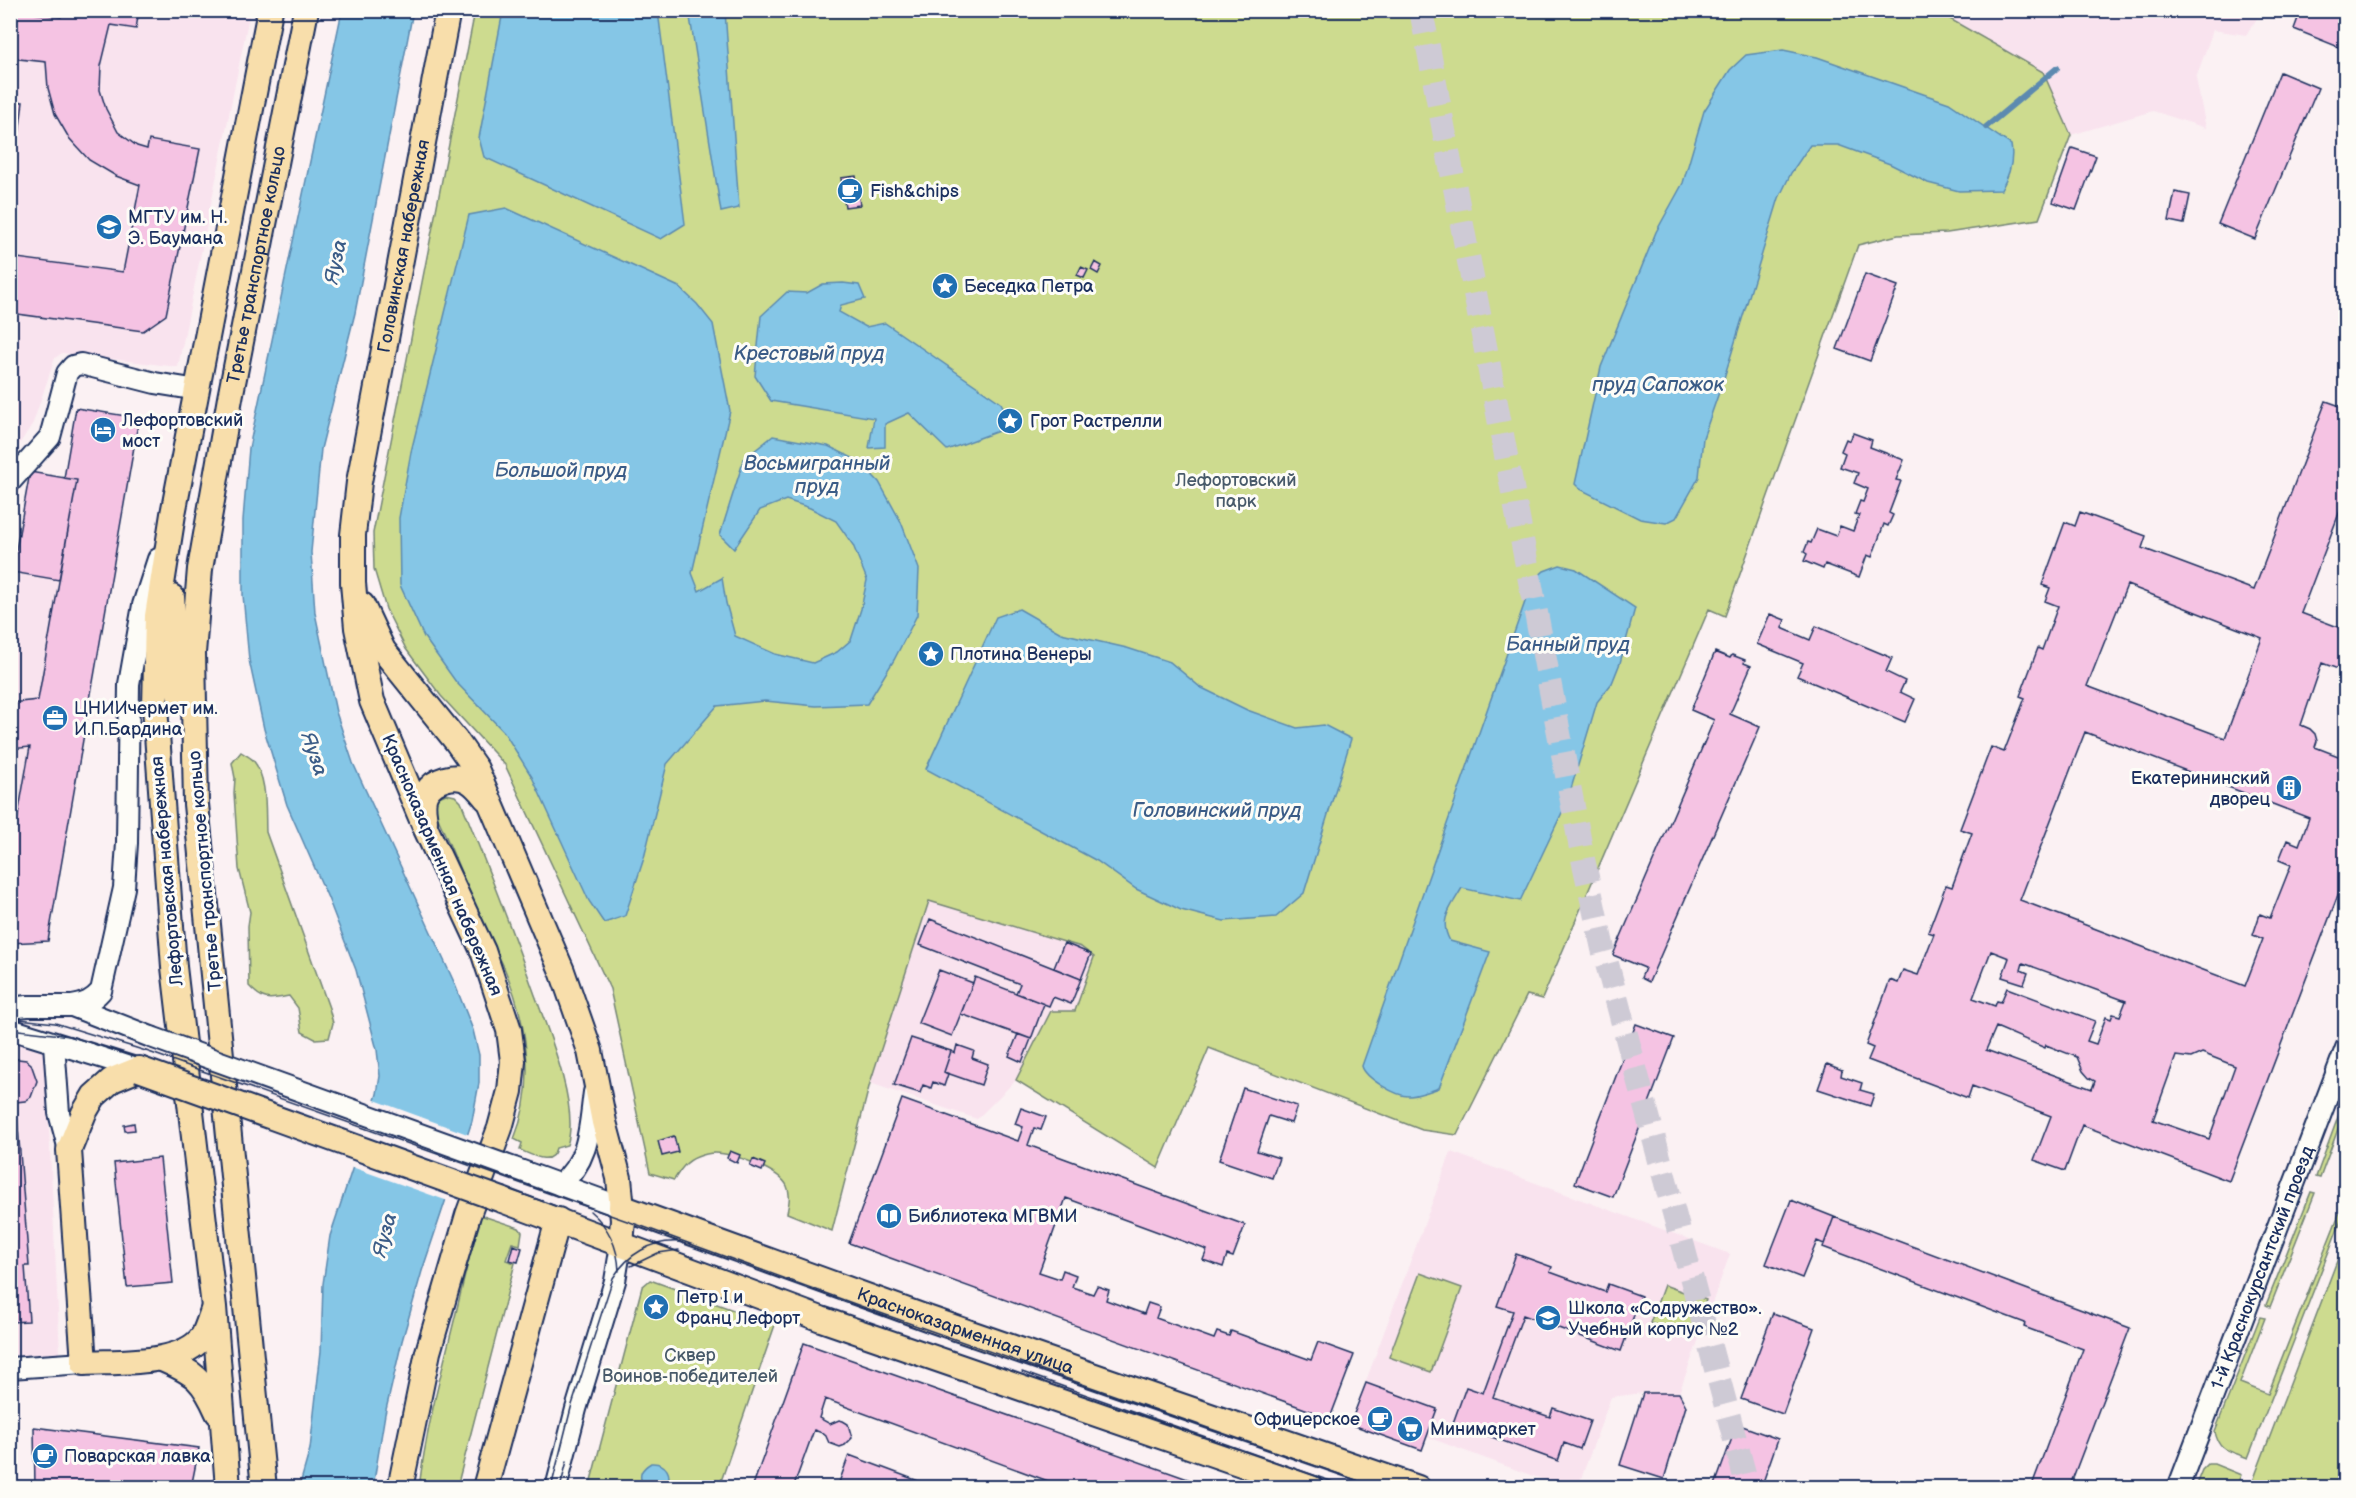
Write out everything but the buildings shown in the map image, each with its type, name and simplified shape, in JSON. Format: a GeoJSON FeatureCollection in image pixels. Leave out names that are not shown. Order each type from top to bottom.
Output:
{"type":"FeatureCollection","features":[{"type":"Feature","properties":{"kind":"main road","name":"Лефортовская набережная"},"geometry":{"type":"LineString","coordinates":[[228,1488],[214,1307],[174,967],[155,707],[157,616],[173,514],[270,10]]}},
{"type":"Feature","properties":{"kind":"main road"},"geometry":{"type":"LineString","coordinates":[[233,203],[304,10]]}},
{"type":"Feature","properties":{"kind":"main road","name":"Третье транспортное кольцо"},"geometry":{"type":"LineString","coordinates":[[264,1488],[196,804],[193,653],[200,569],[304,10]]}},
{"type":"Feature","properties":{"kind":"main road","name":"Головинская набережная"},"geometry":{"type":"LineString","coordinates":[[359,482],[448,10]]}},
{"type":"Feature","properties":{"kind":"main road","name":"Красноказарменная набережная"},"geometry":{"type":"LineString","coordinates":[[359,482],[353,535],[353,583],[357,628],[372,701],[425,827],[483,951],[509,1030],[513,1060],[510,1091],[500,1128],[468,1215],[428,1353],[400,1488]]}},
{"type":"Feature","properties":{"kind":"main road"},"geometry":{"type":"LineString","coordinates":[[173,514],[172,609],[178,687],[196,804]]}},
{"type":"Feature","properties":{"kind":"main road"},"geometry":{"type":"LineString","coordinates":[[353,583],[383,650],[476,769],[562,971],[590,1051],[619,1178],[621,1245]]}},
{"type":"Feature","properties":{"kind":"main road"},"geometry":{"type":"LineString","coordinates":[[425,827],[423,805],[426,794],[433,784],[442,780],[452,777],[468,779],[493,806]]}},
{"type":"Feature","properties":{"kind":"main road"},"geometry":{"type":"LineString","coordinates":[[139,1069],[112,1080],[94,1096],[84,1113],[69,1150],[84,1363],[162,1359],[187,1350],[202,1336],[214,1307]]}},
{"type":"Feature","properties":{"kind":"main road","name":"Красноказарменная улица"},"geometry":{"type":"LineString","coordinates":[[139,1069],[558,1220],[821,1319],[1311,1488]]}},
{"type":"Feature","properties":{"kind":"main road","name":"Красноказарменная улица"},"geometry":{"type":"LineString","coordinates":[[621,1207],[927,1318],[1418,1488]]}},
{"type":"Feature","properties":{"kind":"main road"},"geometry":{"type":"LineString","coordinates":[[485,1488],[558,1220]]}},
{"type":"Feature","properties":{"kind":"main road"},"geometry":{"type":"LineString","coordinates":[[162,1359],[188,1370],[207,1388],[223,1424]]}},
{"type":"Feature","properties":{"kind":"street"},"geometry":{"type":"LineString","coordinates":[[10,482],[50,437],[66,373],[73,366],[81,364],[155,383],[198,390]]}},
{"type":"Feature","properties":{"kind":"street"},"geometry":{"type":"LineString","coordinates":[[16,1005],[72,1006],[94,999],[101,991],[124,888],[128,843],[129,684],[143,605],[173,514]]}},
{"type":"Feature","properties":{"kind":"street","name":"Красноказарменная улица"},"geometry":{"type":"LineString","coordinates":[[72,1006],[151,1037],[621,1207]]}},
{"type":"Feature","properties":{"kind":"street"},"geometry":{"type":"LineString","coordinates":[[10,1029],[139,1069]]}},
{"type":"Feature","properties":{"kind":"street"},"geometry":{"type":"LineString","coordinates":[[54,1044],[59,1113],[69,1150]]}},
{"type":"Feature","properties":{"kind":"street","name":"1-й Краснокурсантский проезд"},"geometry":{"type":"LineString","coordinates":[[2178,1488],[2346,1048]]}},
{"type":"Feature","properties":{"kind":"street"},"geometry":{"type":"LineString","coordinates":[[560,1185],[571,1175],[584,1156],[588,1143],[596,1083]]}},
{"type":"Feature","properties":{"kind":"street"},"geometry":{"type":"LineString","coordinates":[[556,1488],[576,1409],[615,1281],[621,1245]]}},
{"type":"Feature","properties":{"kind":"street"},"geometry":{"type":"LineString","coordinates":[[10,1368],[84,1363]]}},
{"type":"Feature","properties":{"kind":"shaded area","name":"МГТУ им. Н. Э. Баумана"},"geometry":{"type":"Polygon","coordinates":[[[11,11],[250,11],[178,367],[62,353],[55,358],[33,423],[11,457],[11,11]]]}},
{"type":"Feature","properties":{"kind":"shaded area"},"geometry":{"type":"Polygon","coordinates":[[[1936,11],[2262,11],[2246,35],[2213,30],[2196,78],[2206,128],[2153,111],[2071,135],[2043,72],[1936,11]]]}},
{"type":"Feature","properties":{"kind":"shaded area"},"geometry":{"type":"Polygon","coordinates":[[[11,544],[64,553],[11,861],[11,544]]]}},
{"type":"Feature","properties":{"kind":"shaded area"},"geometry":{"type":"Polygon","coordinates":[[[929,901],[1096,951],[1075,1011],[1051,1012],[1016,1080],[977,1119],[870,1083],[929,901]]]}},
{"type":"Feature","properties":{"kind":"shaded area"},"geometry":{"type":"Polygon","coordinates":[[[11,1042],[29,1042],[38,1047],[44,1054],[46,1066],[60,1353],[11,1356],[11,1042]]]}},
{"type":"Feature","properties":{"kind":"shaded area","name":"Школа «Содружество». Учебный корпус №2"},"geometry":{"type":"Polygon","coordinates":[[[1451,1152],[1730,1254],[1679,1393],[1643,1393],[1611,1397],[1578,1487],[1563,1487],[1427,1437],[1350,1424],[1451,1152]]]}},
{"type":"Feature","properties":{"kind":"green space","name":"Лефортовский парк"},"geometry":{"type":"Polygon","coordinates":[[[475,11],[1936,11],[2043,72],[2071,135],[2039,219],[1947,233],[1898,235],[1858,245],[1725,616],[1709,609],[1542,999],[1527,995],[1457,1135],[1422,1130],[1209,1048],[1158,1168],[1016,1080],[1051,1011],[1075,1011],[1094,957],[1081,947],[929,901],[870,1083],[832,1231],[787,1213],[789,1193],[783,1180],[766,1169],[743,1159],[711,1153],[690,1161],[674,1180],[650,1173],[610,989],[505,765],[441,696],[406,649],[386,609],[374,569],[373,533],[475,11]]]}},
{"type":"Feature","properties":{"kind":"green space"},"geometry":{"type":"Polygon","coordinates":[[[241,752],[253,760],[261,776],[265,795],[266,832],[329,1008],[333,1023],[329,1038],[315,1039],[302,1032],[298,1008],[289,996],[263,997],[249,986],[248,926],[250,912],[239,869],[235,778],[232,763],[241,752]]]}},
{"type":"Feature","properties":{"kind":"green space"},"geometry":{"type":"Polygon","coordinates":[[[446,794],[455,796],[461,802],[517,946],[561,1070],[569,1111],[570,1130],[567,1145],[556,1148],[550,1157],[536,1157],[520,1150],[522,1143],[514,1139],[521,1118],[527,1074],[523,1029],[503,965],[481,920],[436,814],[436,798],[446,794]]]}},
{"type":"Feature","properties":{"kind":"green space"},"geometry":{"type":"Polygon","coordinates":[[[2345,1098],[2345,1110],[2320,1178],[2316,1177],[2345,1098]]]}},
{"type":"Feature","properties":{"kind":"green space"},"geometry":{"type":"Polygon","coordinates":[[[2311,1192],[2315,1193],[2270,1307],[2266,1305],[2311,1192]]]}},
{"type":"Feature","properties":{"kind":"green space"},"geometry":{"type":"Polygon","coordinates":[[[2345,1199],[2345,1210],[2248,1458],[2231,1452],[2219,1443],[2215,1431],[2260,1317],[2265,1318],[2240,1383],[2268,1394],[2345,1199]]]}},
{"type":"Feature","properties":{"kind":"green space"},"geometry":{"type":"Polygon","coordinates":[[[480,1215],[519,1228],[522,1232],[520,1245],[512,1243],[506,1260],[515,1263],[457,1487],[419,1488],[434,1402],[480,1215]]]}},
{"type":"Feature","properties":{"kind":"green space"},"geometry":{"type":"Polygon","coordinates":[[[2345,1240],[2345,1487],[2251,1487],[2256,1473],[2345,1240]]]}},
{"type":"Feature","properties":{"kind":"green space"},"geometry":{"type":"Polygon","coordinates":[[[1420,1273],[1462,1288],[1431,1372],[1389,1357],[1420,1273]]]}},
{"type":"Feature","properties":{"kind":"green space","name":"Сквер Воинов-победителей"},"geometry":{"type":"Polygon","coordinates":[[[650,1280],[775,1325],[719,1487],[589,1488],[642,1287],[650,1280]]]}},
{"type":"Feature","properties":{"kind":"green space"},"geometry":{"type":"Polygon","coordinates":[[[1664,1285],[1706,1300],[1692,1338],[1650,1323],[1664,1285]]]}},
{"type":"Feature","properties":{"kind":"green space"},"geometry":{"type":"Polygon","coordinates":[[[2208,1464],[2214,1464],[2241,1475],[2236,1487],[2195,1487],[2202,1470],[2208,1464]]]}},
{"type":"Feature","properties":{"kind":"water","name":"Яуза"},"geometry":{"type":"Polygon","coordinates":[[[342,11],[413,11],[355,313],[321,449],[311,552],[315,613],[336,712],[353,763],[454,982],[473,1030],[479,1055],[479,1083],[472,1121],[422,1271],[402,1341],[385,1414],[373,1487],[299,1488],[310,1449],[321,1351],[323,1284],[330,1236],[377,1094],[380,1076],[377,1050],[356,970],[328,898],[287,805],[264,729],[249,660],[243,595],[243,520],[249,448],[342,11]]]}},
{"type":"Feature","properties":{"kind":"water"},"geometry":{"type":"Polygon","coordinates":[[[503,11],[658,11],[685,224],[661,239],[484,157],[479,138],[503,11]]]}},
{"type":"Feature","properties":{"kind":"water"},"geometry":{"type":"Polygon","coordinates":[[[689,11],[725,11],[739,208],[721,212],[689,11]]]}},
{"type":"Feature","properties":{"kind":"water","name":"пруд Сапожок"},"geometry":{"type":"Polygon","coordinates":[[[1783,50],[1817,57],[1949,103],[2011,145],[2012,157],[2008,174],[2001,190],[1959,191],[1928,183],[1890,164],[1838,145],[1810,145],[1791,173],[1779,198],[1724,378],[1703,438],[1699,477],[1676,518],[1666,523],[1640,519],[1580,489],[1575,484],[1601,367],[1656,232],[1683,183],[1704,111],[1730,70],[1746,55],[1783,50]]]}},
{"type":"Feature","properties":{"kind":"water","name":"Большой пруд"},"geometry":{"type":"Polygon","coordinates":[[[506,208],[679,287],[713,324],[730,411],[692,573],[699,591],[722,578],[735,636],[775,654],[813,663],[837,652],[851,640],[867,580],[853,545],[836,521],[810,508],[786,500],[760,510],[734,549],[720,535],[744,459],[773,436],[828,446],[859,461],[879,482],[901,522],[919,569],[917,615],[894,660],[867,704],[816,706],[765,701],[717,706],[667,764],[644,858],[625,916],[604,923],[589,901],[532,777],[504,732],[456,682],[424,637],[400,585],[399,518],[411,452],[469,215],[506,208]]]}},
{"type":"Feature","properties":{"kind":"water","name":"Крестовый пруд"},"geometry":{"type":"Polygon","coordinates":[[[823,284],[859,285],[865,299],[841,305],[839,312],[866,327],[885,323],[1001,403],[1008,418],[1001,430],[947,450],[909,413],[885,424],[885,447],[869,448],[874,418],[771,401],[755,376],[761,316],[787,292],[807,293],[823,284]]]}},
{"type":"Feature","properties":{"kind":"water","name":"Банный пруд"},"geometry":{"type":"Polygon","coordinates":[[[1560,565],[1576,569],[1635,608],[1620,663],[1612,683],[1597,702],[1567,802],[1520,901],[1462,888],[1450,908],[1445,927],[1450,941],[1490,952],[1439,1088],[1410,1096],[1397,1093],[1375,1081],[1362,1066],[1532,582],[1544,571],[1560,565]]]}},
{"type":"Feature","properties":{"kind":"water","name":"Головинский пруд"},"geometry":{"type":"Polygon","coordinates":[[[1019,609],[1061,633],[1127,648],[1170,662],[1200,687],[1247,710],[1297,728],[1324,725],[1351,739],[1304,893],[1276,917],[1224,921],[1181,910],[1136,889],[1097,861],[926,769],[996,617],[1019,609]]]}},
{"type":"Feature","properties":{"kind":"water"},"geometry":{"type":"Polygon","coordinates":[[[651,1463],[661,1465],[667,1470],[669,1478],[665,1487],[643,1486],[641,1473],[651,1463]]]}},
{"type":"Feature","properties":{"kind":"pier"},"geometry":{"type":"Polygon","coordinates":[[[372,1099],[470,1135],[448,1201],[349,1166],[372,1099]]]}},
{"type":"Feature","properties":{"kind":"waterway"},"geometry":{"type":"LineString","coordinates":[[1986,127],[2057,68]]}},
{"type":"Feature","properties":{"kind":"tunnel"},"geometry":{"type":"LineString","coordinates":[[1421,10],[1583,859],[1603,949],[1748,1488]]}},
{"type":"Feature","properties":{"kind":"tram line"},"geometry":{"type":"LineString","coordinates":[[10,1018],[55,1023],[146,1051],[1379,1488]]}},
{"type":"Feature","properties":{"kind":"tram line"},"geometry":{"type":"LineString","coordinates":[[10,1029],[70,1036],[556,1206]]}},
{"type":"Feature","properties":{"kind":"tram line"},"geometry":{"type":"LineString","coordinates":[[590,1211],[597,1217],[611,1238],[617,1254],[619,1271]]}},
{"type":"Feature","properties":{"kind":"tram line"},"geometry":{"type":"LineString","coordinates":[[551,1488],[571,1408],[613,1278],[619,1269],[641,1250],[659,1243],[680,1242]]}},
{"type":"Feature","properties":{"kind":"tram line"},"geometry":{"type":"LineString","coordinates":[[631,1266],[658,1253],[679,1250]]}},
{"type":"Feature","properties":{"kind":"tram line"},"geometry":{"type":"LineString","coordinates":[[1022,1372],[1350,1488]]}},
{"type":"Feature","properties":{"kind":"tram line"},"geometry":{"type":"LineString","coordinates":[[560,1488],[567,1461]]}},
{"type":"Feature","properties":{"kind":"place","name":"Fish&chips"},"geometry":{"type":"Point","coordinates":[850,191]}},
{"type":"Feature","properties":{"kind":"place","name":"МГТУ им. Н. Э. Баумана"},"geometry":{"type":"Point","coordinates":[109,227]}},
{"type":"Feature","properties":{"kind":"place","name":"Беседка Петра"},"geometry":{"type":"Point","coordinates":[945,286]}},
{"type":"Feature","properties":{"kind":"place","name":"Грот Растрелли"},"geometry":{"type":"Point","coordinates":[1010,421]}},
{"type":"Feature","properties":{"kind":"place","name":"Лефортовский мост"},"geometry":{"type":"Point","coordinates":[103,430]}},
{"type":"Feature","properties":{"kind":"place","name":"Плотина Венеры"},"geometry":{"type":"Point","coordinates":[931,654]}},
{"type":"Feature","properties":{"kind":"place","name":"ЦНИИчермет им. И.П.Бардина"},"geometry":{"type":"Point","coordinates":[55,718]}},
{"type":"Feature","properties":{"kind":"place","name":"Екатерининский дворец"},"geometry":{"type":"Point","coordinates":[2289,788]}},
{"type":"Feature","properties":{"kind":"place","name":"Библиотека МГВМИ"},"geometry":{"type":"Point","coordinates":[889,1216]}},
{"type":"Feature","properties":{"kind":"place","name":"Петр I и Франц Лефорт"},"geometry":{"type":"Point","coordinates":[656,1307]}},
{"type":"Feature","properties":{"kind":"place","name":"Школа «Содружество». Учебный корпус №2"},"geometry":{"type":"Point","coordinates":[1548,1318]}},
{"type":"Feature","properties":{"kind":"place","name":"Офицерское"},"geometry":{"type":"Point","coordinates":[1380,1419]}},
{"type":"Feature","properties":{"kind":"place","name":"Минимаркет"},"geometry":{"type":"Point","coordinates":[1410,1429]}},
{"type":"Feature","properties":{"kind":"place","name":"Поварская лавка"},"geometry":{"type":"Point","coordinates":[45,1456]}},
{"type":"Feature","properties":{"kind":"water label","name":"Восьмигранный пруд"},"geometry":{"type":"Point","coordinates":[817,476]}}]}
